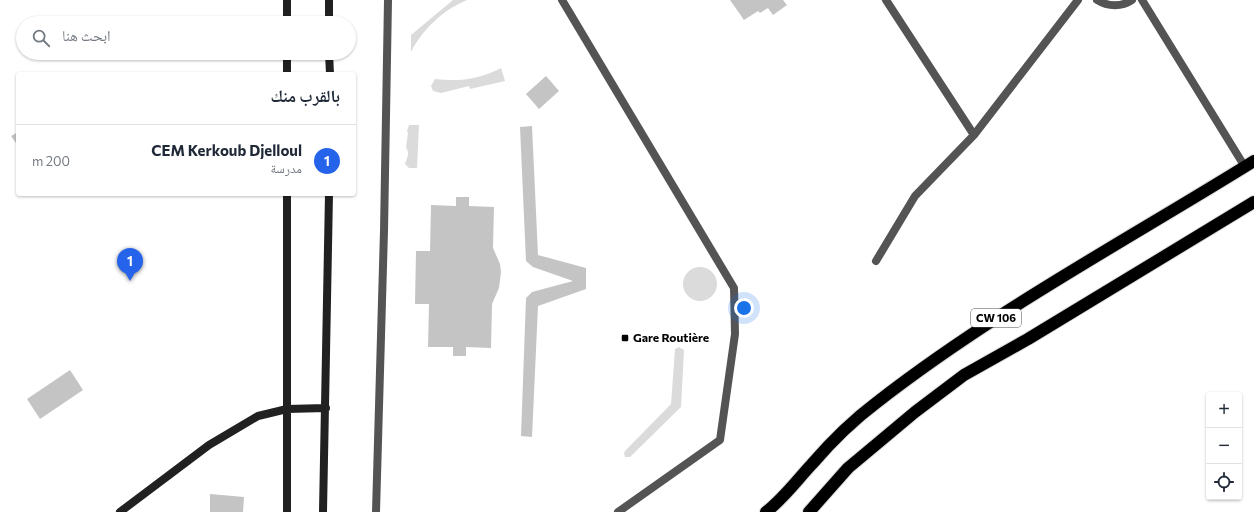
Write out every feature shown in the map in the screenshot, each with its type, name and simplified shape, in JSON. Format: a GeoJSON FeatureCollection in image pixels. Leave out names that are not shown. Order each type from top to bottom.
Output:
{"type":"FeatureCollection","features":[{"type":"Feature","properties":{"kind":"highway","name":"CW 106"},"geometry":{"type":"LineString","coordinates":[[766,512],[779,502],[840,435],[874,404],[915,373],[984,326],[1249,164]]}},
{"type":"Feature","properties":{"kind":"highway","name":"CW 106"},"geometry":{"type":"LineString","coordinates":[[809,512],[854,463],[915,412],[964,375],[1028,339],[1254,202]]}},
{"type":"Feature","properties":{"kind":"street"},"geometry":{"type":"LineString","coordinates":[[287,0],[287,16]]}},
{"type":"Feature","properties":{"kind":"street"},"geometry":{"type":"LineString","coordinates":[[329,0],[329,16]]}},
{"type":"Feature","properties":{"kind":"street"},"geometry":{"type":"LineString","coordinates":[[376,512],[384,231],[388,0]]}},
{"type":"Feature","properties":{"kind":"street"},"geometry":{"type":"LineString","coordinates":[[562,0],[734,288],[736,334],[720,440],[618,512]]}},
{"type":"Feature","properties":{"kind":"street"},"geometry":{"type":"LineString","coordinates":[[886,0],[974,135]]}},
{"type":"Feature","properties":{"kind":"street"},"geometry":{"type":"LineString","coordinates":[[876,261],[915,196],[974,135],[1078,0]]}},
{"type":"Feature","properties":{"kind":"street"},"geometry":{"type":"LineString","coordinates":[[1098,0],[1111,6],[1121,5],[1132,0]]}},
{"type":"Feature","properties":{"kind":"street"},"geometry":{"type":"LineString","coordinates":[[1142,0],[1249,164]]}},
{"type":"Feature","properties":{"kind":"street"},"geometry":{"type":"LineString","coordinates":[[287,60],[287,72]]}},
{"type":"Feature","properties":{"kind":"street"},"geometry":{"type":"LineString","coordinates":[[329,60],[330,72]]}},
{"type":"Feature","properties":{"kind":"street"},"geometry":{"type":"LineString","coordinates":[[287,196],[287,512]]}},
{"type":"Feature","properties":{"kind":"street"},"geometry":{"type":"LineString","coordinates":[[323,512],[329,196]]}},
{"type":"Feature","properties":{"kind":"street"},"geometry":{"type":"LineString","coordinates":[[120,512],[209,445],[258,416],[287,409],[326,408]]}},
{"type":"Feature","properties":{"kind":"shaded area"},"geometry":{"type":"Polygon","coordinates":[[[453,0],[467,0],[450,9],[434,21],[421,36],[411,52],[411,35],[453,0]]]}},
{"type":"Feature","properties":{"kind":"shaded area"},"geometry":{"type":"Polygon","coordinates":[[[501,68],[505,81],[470,89],[469,86],[441,93],[433,91],[431,86],[435,79],[469,79],[485,75],[501,68]]]}},
{"type":"Feature","properties":{"kind":"shaded area"},"geometry":{"type":"Polygon","coordinates":[[[409,125],[419,125],[417,168],[409,168],[405,164],[408,154],[406,147],[409,125]]]}},
{"type":"Feature","properties":{"kind":"shaded area"},"geometry":{"type":"Polygon","coordinates":[[[697,267],[703,267],[707,268],[714,274],[717,284],[716,291],[710,298],[703,301],[697,301],[693,300],[686,294],[683,287],[683,281],[684,277],[690,270],[697,267]]]}},
{"type":"Feature","properties":{"kind":"shaded area"},"geometry":{"type":"Polygon","coordinates":[[[679,347],[684,350],[681,407],[630,457],[625,457],[625,451],[671,404],[675,349],[679,347]]]}},
{"type":"Feature","properties":{"kind":"building"},"geometry":{"type":"Polygon","coordinates":[[[730,0],[783,0],[787,5],[773,15],[768,8],[760,13],[758,11],[744,20],[730,0]]]}},
{"type":"Feature","properties":{"kind":"building"},"geometry":{"type":"Polygon","coordinates":[[[546,76],[559,91],[539,109],[526,94],[546,76]]]}},
{"type":"Feature","properties":{"kind":"building"},"geometry":{"type":"Polygon","coordinates":[[[532,126],[538,255],[586,268],[586,289],[538,306],[532,437],[521,436],[526,298],[532,292],[573,281],[533,267],[526,261],[520,127],[532,126]]]}},
{"type":"Feature","properties":{"kind":"building"},"geometry":{"type":"Polygon","coordinates":[[[16,133],[16,143],[11,136],[16,133]]]}},
{"type":"Feature","properties":{"kind":"building"},"geometry":{"type":"Polygon","coordinates":[[[456,197],[469,197],[469,206],[494,207],[493,248],[500,264],[501,272],[499,288],[492,304],[491,348],[466,347],[466,356],[453,356],[453,347],[428,347],[429,304],[415,304],[416,251],[430,251],[431,205],[456,206],[456,197]]]}},
{"type":"Feature","properties":{"kind":"building"},"geometry":{"type":"Polygon","coordinates":[[[70,370],[83,390],[40,419],[27,399],[70,370]]]}},
{"type":"Feature","properties":{"kind":"building"},"geometry":{"type":"Polygon","coordinates":[[[210,494],[244,497],[243,512],[210,512],[210,494]]]}},
{"type":"Feature","properties":{"kind":"place","name":"CEM Kerkoub Djelloul"},"geometry":{"type":"Point","coordinates":[130,281]}},
{"type":"Feature","properties":{"kind":"place","name":"Gare Routière"},"geometry":{"type":"Point","coordinates":[625,338]}}]}
